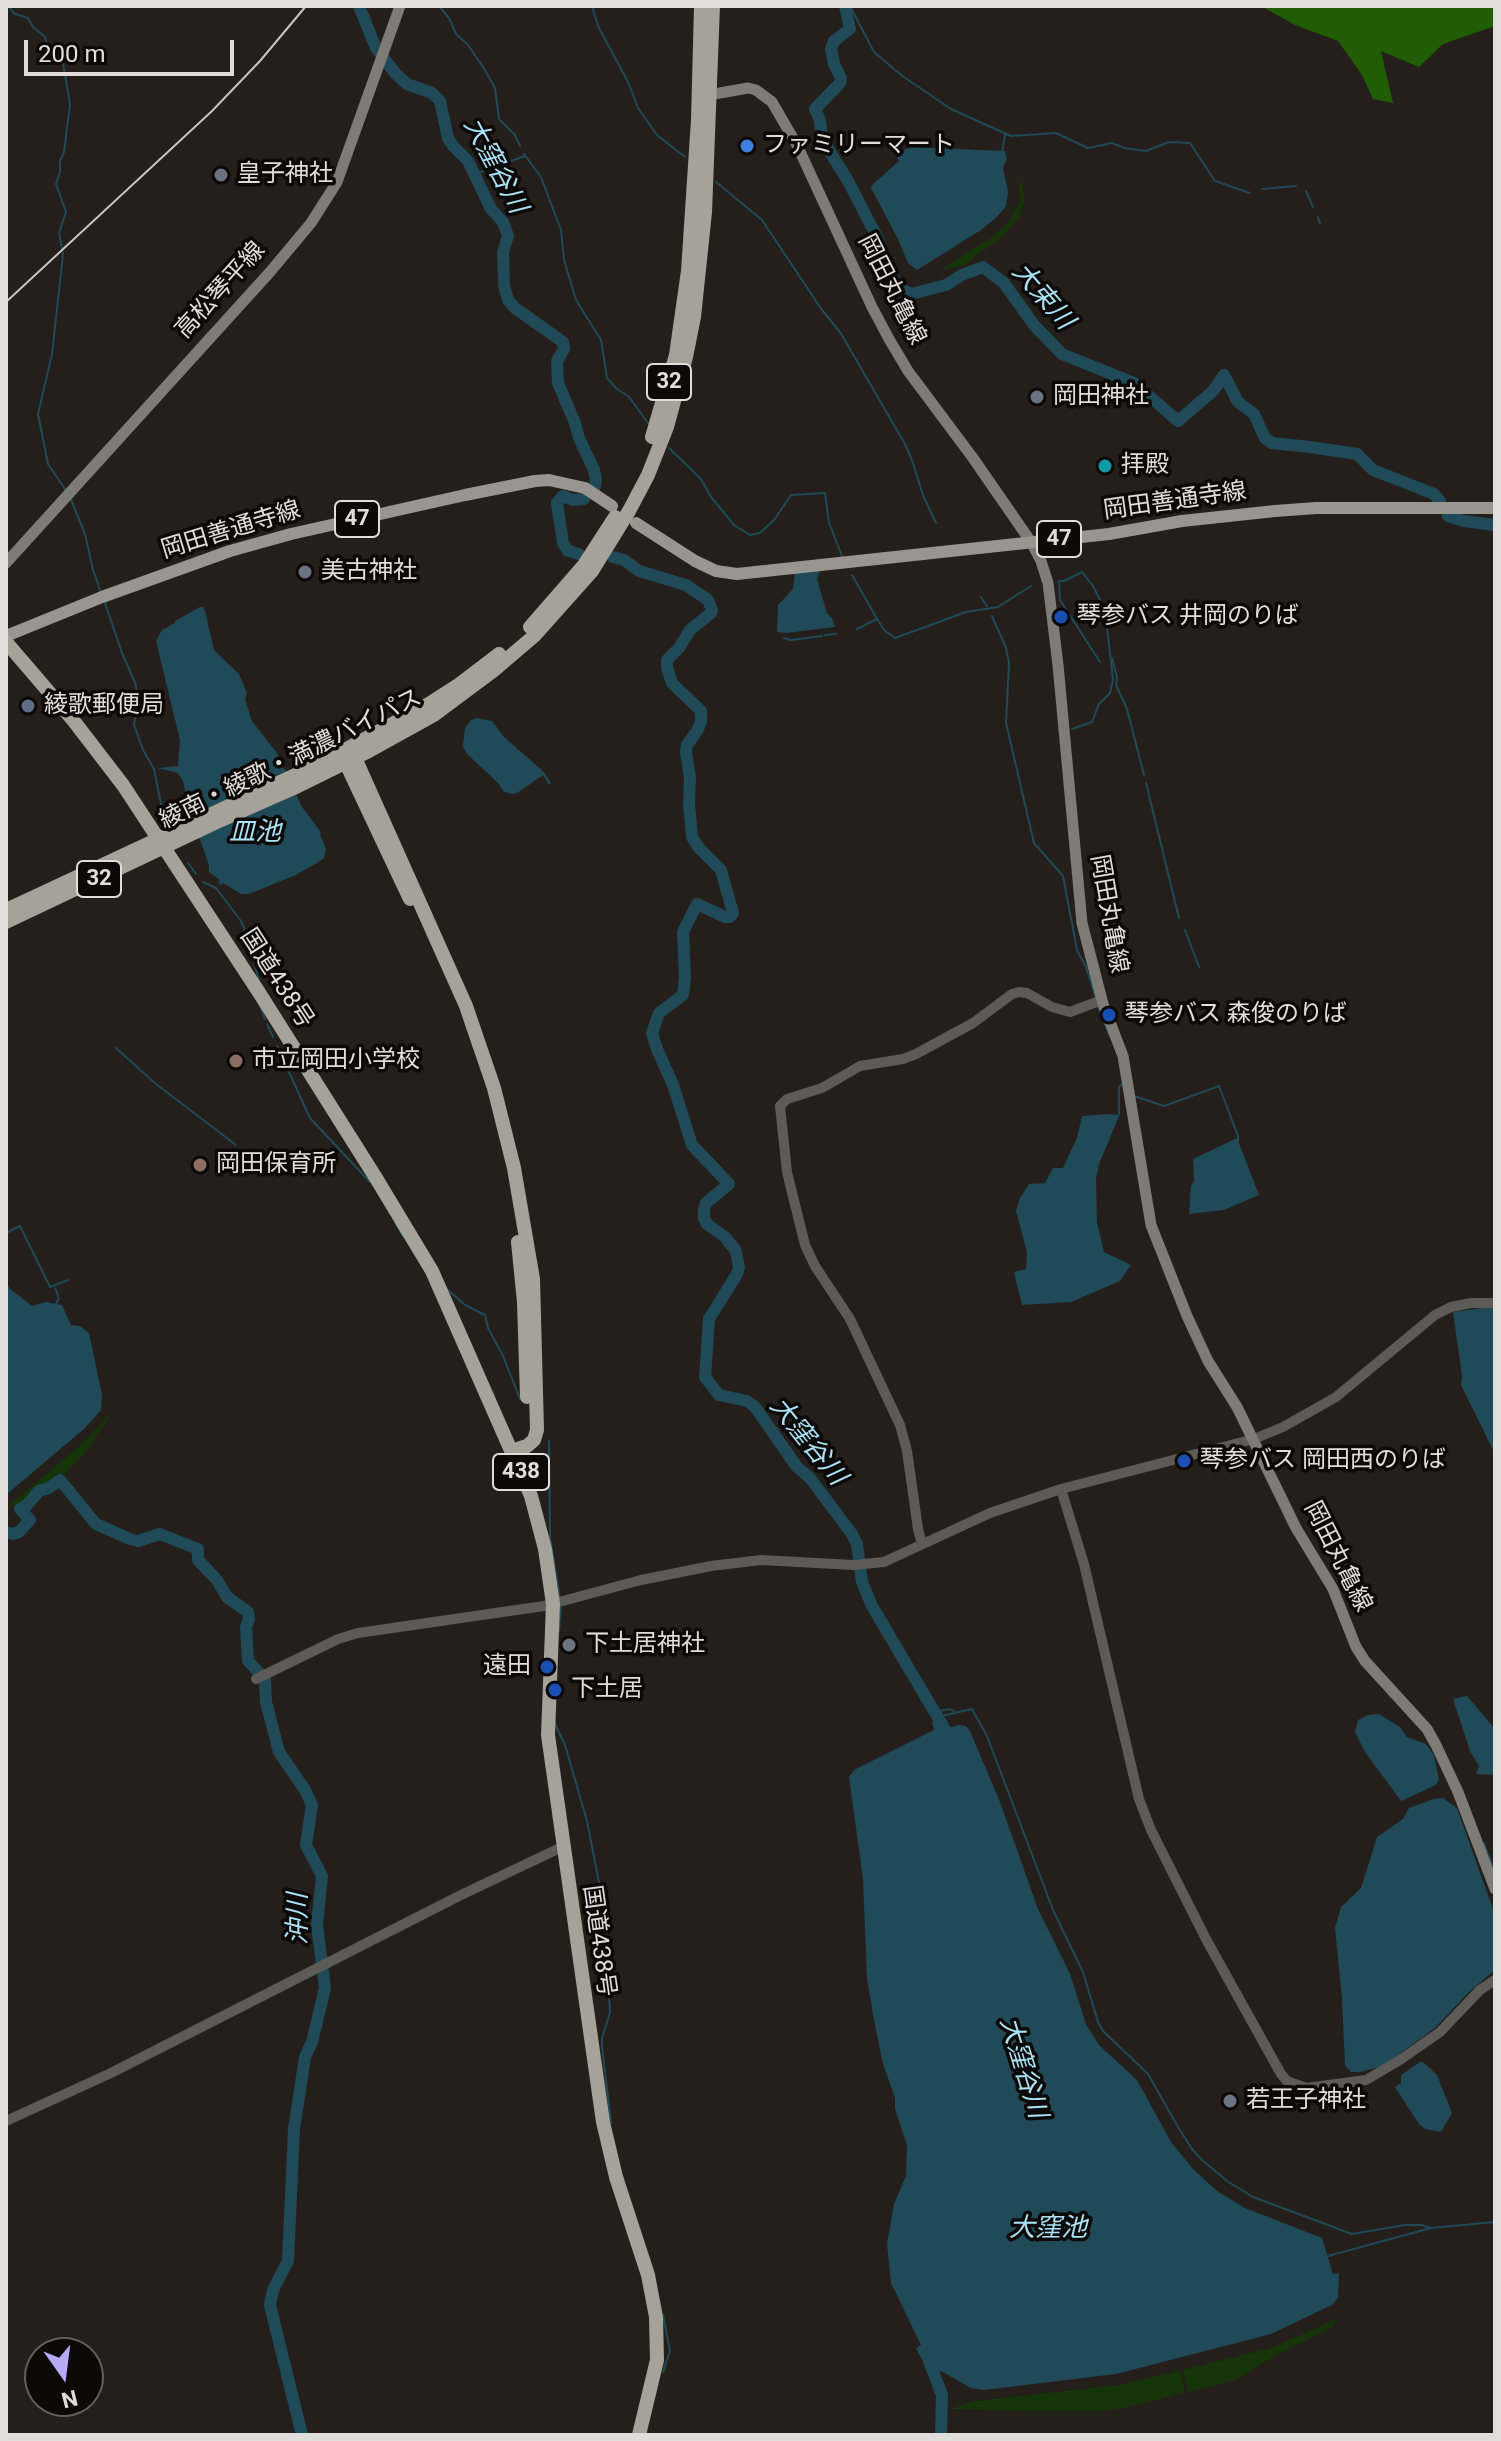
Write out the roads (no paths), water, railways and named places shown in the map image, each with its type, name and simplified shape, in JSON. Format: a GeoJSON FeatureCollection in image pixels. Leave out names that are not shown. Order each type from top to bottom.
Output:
{"type":"FeatureCollection","features":[{"type":"Feature","properties":{"kind":"highway","name":"綾南・綾歌・満濃バイパス"},"geometry":{"type":"LineString","coordinates":[[6,922],[190,829],[434,715],[462,696],[534,636],[592,571],[648,475],[667,427],[694,317],[705,212],[701,6]]}},
{"type":"Feature","properties":{"kind":"highway","name":"綾南・綾歌・満濃バイパス"},"geometry":{"type":"LineString","coordinates":[[704,96],[713,6]]}},
{"type":"Feature","properties":{"kind":"highway","name":"国道438号"},"geometry":{"type":"LineString","coordinates":[[6,639],[123,785],[260,994],[417,1246],[432,1271],[536,1512],[558,1603],[548,1735],[562,1847],[603,2122],[616,2177],[648,2275],[658,2332],[657,2360],[639,2435]]}},
{"type":"Feature","properties":{"kind":"highway","name":"438"},"geometry":{"type":"LineString","coordinates":[[348,755],[466,1006],[486,1062],[514,1168],[534,1290],[537,1430],[534,1440],[527,1446],[512,1451]]}},
{"type":"Feature","properties":{"kind":"highway","name":"綾南・綾歌・満濃バイパス"},"geometry":{"type":"LineString","coordinates":[[6,910],[160,844]]}},
{"type":"Feature","properties":{"kind":"main road","name":"高松琴平線"},"geometry":{"type":"LineString","coordinates":[[6,563],[311,223],[337,182],[400,6]]}},
{"type":"Feature","properties":{"kind":"main road","name":"岡田丸亀線"},"geometry":{"type":"LineString","coordinates":[[704,96],[748,88],[772,102],[797,145],[889,339],[908,371],[1031,542],[1041,561],[1048,583],[1058,665],[1080,906],[1099,1002],[1123,1056],[1151,1225],[1208,1361],[1237,1407],[1296,1528],[1333,1589],[1356,1647],[1427,1729],[1436,1745],[1458,1792],[1495,1889]]}},
{"type":"Feature","properties":{"kind":"main road","name":"岡田善通寺線"},"geometry":{"type":"LineString","coordinates":[[6,639],[103,597],[216,555],[291,534],[535,481],[549,480],[585,488],[612,506]]}},
{"type":"Feature","properties":{"kind":"main road","name":"岡田善通寺線"},"geometry":{"type":"LineString","coordinates":[[636,523],[695,561],[716,571],[737,574],[1109,534],[1182,521],[1275,511],[1316,508],[1495,508]]}},
{"type":"Feature","properties":{"kind":"street"},"geometry":{"type":"LineString","coordinates":[[922,1544],[900,1425],[856,1330],[805,1245],[787,1172],[780,1106],[782,1101],[822,1088],[860,1066],[916,1054],[973,1023],[1012,994],[1027,993],[1065,1012],[1099,1002]]}},
{"type":"Feature","properties":{"kind":"street"},"geometry":{"type":"LineString","coordinates":[[260,1677],[358,1633],[558,1603],[641,1580],[735,1562],[858,1565],[894,1559],[990,1513],[1061,1489],[1254,1439],[1302,1418],[1336,1397],[1435,1315],[1451,1307],[1471,1303],[1495,1303]]}},
{"type":"Feature","properties":{"kind":"street"},"geometry":{"type":"LineString","coordinates":[[1061,1489],[1084,1564],[1139,1799],[1151,1830],[1207,1941],[1287,2081],[1306,2088],[1366,2080],[1440,2032],[1480,1990],[1495,1980]]}},
{"type":"Feature","properties":{"kind":"street"},"geometry":{"type":"LineString","coordinates":[[6,2121],[111,2073],[562,1847]]}},
{"type":"Feature","properties":{"kind":"water"},"geometry":{"type":"Polygon","coordinates":[[[911,147],[1005,151],[1007,159],[1003,168],[1008,192],[1006,206],[981,230],[917,270],[908,263],[871,188],[911,147]]]}},
{"type":"Feature","properties":{"kind":"water"},"geometry":{"type":"Polygon","coordinates":[[[821,568],[817,579],[827,613],[835,627],[777,632],[778,605],[793,589],[795,571],[821,568]]]}},
{"type":"Feature","properties":{"kind":"water","name":"皿池"},"geometry":{"type":"Polygon","coordinates":[[[200,607],[205,611],[214,650],[239,674],[247,693],[245,699],[252,721],[277,753],[302,807],[321,832],[326,849],[320,861],[296,875],[249,894],[241,894],[223,883],[221,885],[218,883],[220,880],[209,872],[201,842],[188,815],[183,781],[178,773],[157,768],[178,766],[180,740],[156,641],[162,630],[200,607]]]}},
{"type":"Feature","properties":{"kind":"water"},"geometry":{"type":"Polygon","coordinates":[[[477,718],[492,721],[504,737],[544,772],[551,783],[549,785],[543,775],[517,793],[504,792],[466,753],[463,746],[465,728],[477,718]]]}},
{"type":"Feature","properties":{"kind":"water"},"geometry":{"type":"Polygon","coordinates":[[[1117,1115],[1117,1121],[1096,1179],[1097,1222],[1104,1252],[1131,1265],[1120,1281],[1071,1302],[1022,1305],[1014,1272],[1026,1269],[1027,1252],[1016,1211],[1020,1198],[1029,1184],[1045,1183],[1053,1168],[1063,1168],[1077,1138],[1082,1116],[1117,1115]]]}},
{"type":"Feature","properties":{"kind":"water"},"geometry":{"type":"Polygon","coordinates":[[[1237,1138],[1259,1195],[1224,1210],[1189,1214],[1194,1181],[1193,1159],[1237,1138]]]}},
{"type":"Feature","properties":{"kind":"water"},"geometry":{"type":"Polygon","coordinates":[[[6,1282],[10,1289],[32,1306],[46,1302],[62,1305],[71,1325],[80,1326],[89,1333],[102,1395],[101,1410],[85,1428],[6,1495],[6,1282]]]}},
{"type":"Feature","properties":{"kind":"water"},"geometry":{"type":"Polygon","coordinates":[[[1495,1308],[1495,1454],[1461,1385],[1453,1312],[1495,1308]]]}},
{"type":"Feature","properties":{"kind":"water"},"geometry":{"type":"Polygon","coordinates":[[[1467,1696],[1495,1729],[1495,1775],[1476,1774],[1479,1766],[1470,1751],[1453,1699],[1467,1696]]]}},
{"type":"Feature","properties":{"kind":"water"},"geometry":{"type":"Polygon","coordinates":[[[1379,1714],[1400,1727],[1407,1737],[1426,1744],[1434,1755],[1439,1780],[1436,1785],[1401,1801],[1365,1752],[1355,1732],[1358,1720],[1379,1714]]]}},
{"type":"Feature","properties":{"kind":"water","name":"大窪池"},"geometry":{"type":"Polygon","coordinates":[[[943,1719],[947,1728],[959,1725],[966,1726],[970,1731],[1000,1802],[1038,1909],[1070,1974],[1086,2024],[1099,2045],[1137,2080],[1171,2142],[1193,2169],[1217,2191],[1245,2208],[1322,2238],[1333,2274],[1339,2273],[1338,2298],[1332,2305],[1271,2334],[1116,2374],[984,2390],[971,2388],[941,2371],[931,2376],[916,2348],[921,2345],[891,2283],[887,2243],[894,2204],[906,2176],[907,2145],[883,2064],[867,1979],[863,1879],[849,1777],[854,1770],[934,1730],[932,1722],[943,1719]]]}},
{"type":"Feature","properties":{"kind":"water"},"geometry":{"type":"Polygon","coordinates":[[[1443,1798],[1457,1808],[1495,1915],[1495,1970],[1435,2028],[1383,2066],[1351,2072],[1345,2065],[1335,1928],[1341,1907],[1361,1888],[1377,1837],[1403,1819],[1409,1808],[1443,1798]]]}},
{"type":"Feature","properties":{"kind":"water"},"geometry":{"type":"Polygon","coordinates":[[[1420,2062],[1437,2075],[1452,2113],[1441,2132],[1425,2129],[1419,2124],[1395,2087],[1401,2083],[1401,2075],[1420,2062]]]}},
{"type":"Feature","properties":{"kind":"waterway"},"geometry":{"type":"LineString","coordinates":[[8,6],[15,14],[28,18],[45,37],[50,54],[63,63],[70,104],[56,184],[66,212],[59,233],[63,254],[52,354],[38,414],[48,464],[65,489]]}},
{"type":"Feature","properties":{"kind":"waterway","name":"大窪谷川"},"geometry":{"type":"LineString","coordinates":[[359,6],[376,48],[396,74],[407,84],[432,93],[440,101],[448,138],[468,161],[491,209],[503,222],[508,236],[503,252],[504,285],[508,300],[563,342],[564,349],[557,361],[558,383],[594,470],[594,490]]}},
{"type":"Feature","properties":{"kind":"waterway"},"geometry":{"type":"LineString","coordinates":[[439,6],[456,34],[483,67],[495,88],[499,119],[515,135],[520,146]]}},
{"type":"Feature","properties":{"kind":"waterway"},"geometry":{"type":"LineString","coordinates":[[592,6],[598,26],[629,84],[638,108],[657,135],[685,157]]}},
{"type":"Feature","properties":{"kind":"waterway","name":"大束川"},"geometry":{"type":"LineString","coordinates":[[845,6],[850,29],[834,41],[831,49],[840,83],[815,109],[822,139],[878,239],[897,287],[911,294],[946,285],[983,267],[1004,283],[1034,325],[1062,354],[1134,383],[1178,421],[1213,391],[1224,375],[1238,402],[1254,414],[1265,438],[1272,443],[1357,454],[1373,470],[1434,494],[1440,501]]}},
{"type":"Feature","properties":{"kind":"waterway"},"geometry":{"type":"LineString","coordinates":[[850,6],[874,52],[901,75],[951,109],[1011,136],[1056,133],[1088,148],[1112,143],[1146,151],[1169,142],[1190,143],[1215,181],[1250,193]]}},
{"type":"Feature","properties":{"kind":"waterway"},"geometry":{"type":"LineString","coordinates":[[1002,152],[1005,135]]}},
{"type":"Feature","properties":{"kind":"waterway"},"geometry":{"type":"LineString","coordinates":[[524,154],[541,177],[561,230],[564,260],[576,300],[601,340],[607,378],[629,397],[648,423]]}},
{"type":"Feature","properties":{"kind":"waterway"},"geometry":{"type":"LineString","coordinates":[[475,174],[525,156]]}},
{"type":"Feature","properties":{"kind":"waterway"},"geometry":{"type":"LineString","coordinates":[[716,182],[762,220],[840,332],[905,444],[936,523]]}},
{"type":"Feature","properties":{"kind":"waterway"},"geometry":{"type":"LineString","coordinates":[[1262,189],[1296,186]]}},
{"type":"Feature","properties":{"kind":"waterway"},"geometry":{"type":"LineString","coordinates":[[1306,191],[1313,207]]}},
{"type":"Feature","properties":{"kind":"waterway"},"geometry":{"type":"LineString","coordinates":[[1318,217],[1320,224]]}},
{"type":"Feature","properties":{"kind":"waterway"},"geometry":{"type":"LineString","coordinates":[[669,448],[701,479],[734,525],[750,535],[760,533],[774,520],[791,495],[825,493],[829,523],[842,556]]}},
{"type":"Feature","properties":{"kind":"waterway","name":"大窪谷川"},"geometry":{"type":"LineString","coordinates":[[579,554],[568,551],[563,543],[557,503],[563,496],[573,500],[584,499]]}},
{"type":"Feature","properties":{"kind":"waterway"},"geometry":{"type":"LineString","coordinates":[[70,497],[85,534],[101,593]]}},
{"type":"Feature","properties":{"kind":"waterway","name":"大束川"},"geometry":{"type":"LineString","coordinates":[[1448,516],[1495,525]]}},
{"type":"Feature","properties":{"kind":"waterway","name":"大窪谷川"},"geometry":{"type":"LineString","coordinates":[[613,557],[624,560],[639,571],[686,585],[708,600],[712,610],[690,630],[667,660],[667,668],[672,683],[701,711],[701,722],[686,752],[692,837],[721,870],[733,913],[725,917],[697,904],[683,932],[683,995],[659,1013],[652,1033],[692,1145],[729,1184],[706,1203],[704,1209],[707,1224],[725,1237],[736,1251],[739,1267],[709,1319],[705,1377],[719,1395],[747,1401],[755,1407],[797,1467],[810,1478],[852,1534],[857,1544],[862,1582],[872,1606],[947,1733]]}},
{"type":"Feature","properties":{"kind":"waterway"},"geometry":{"type":"LineString","coordinates":[[1072,729],[1092,722],[1099,704],[1110,693],[1113,679],[1105,610],[1082,572],[1059,581],[1060,600],[1100,662]]}},
{"type":"Feature","properties":{"kind":"waterway"},"geometry":{"type":"LineString","coordinates":[[852,575],[884,630],[895,638],[966,612],[998,607],[1031,586]]}},
{"type":"Feature","properties":{"kind":"waterway"},"geometry":{"type":"LineString","coordinates":[[981,597],[987,606]]}},
{"type":"Feature","properties":{"kind":"waterway"},"geometry":{"type":"LineString","coordinates":[[105,603],[136,685],[134,725],[154,769],[164,819]]}},
{"type":"Feature","properties":{"kind":"waterway"},"geometry":{"type":"LineString","coordinates":[[992,616],[1009,663],[1006,723],[1034,843],[1063,876],[1077,950],[1095,996]]}},
{"type":"Feature","properties":{"kind":"waterway"},"geometry":{"type":"LineString","coordinates":[[857,629],[877,619]]}},
{"type":"Feature","properties":{"kind":"waterway"},"geometry":{"type":"LineString","coordinates":[[825,635],[836,634]]}},
{"type":"Feature","properties":{"kind":"waterway"},"geometry":{"type":"LineString","coordinates":[[784,638],[822,636]]}},
{"type":"Feature","properties":{"kind":"waterway"},"geometry":{"type":"LineString","coordinates":[[1112,658],[1116,685],[1127,709],[1144,775]]}},
{"type":"Feature","properties":{"kind":"waterway"},"geometry":{"type":"LineString","coordinates":[[1146,783],[1179,918]]}},
{"type":"Feature","properties":{"kind":"waterway"},"geometry":{"type":"LineString","coordinates":[[188,863],[196,874]]}},
{"type":"Feature","properties":{"kind":"waterway"},"geometry":{"type":"LineString","coordinates":[[203,882],[216,888],[241,921],[259,981]]}},
{"type":"Feature","properties":{"kind":"waterway"},"geometry":{"type":"LineString","coordinates":[[1185,930],[1199,967]]}},
{"type":"Feature","properties":{"kind":"waterway"},"geometry":{"type":"LineString","coordinates":[[260,1006],[265,1019]]}},
{"type":"Feature","properties":{"kind":"waterway"},"geometry":{"type":"LineString","coordinates":[[1098,1006],[1109,1034]]}},
{"type":"Feature","properties":{"kind":"waterway"},"geometry":{"type":"LineString","coordinates":[[267,1024],[273,1037]]}},
{"type":"Feature","properties":{"kind":"waterway"},"geometry":{"type":"LineString","coordinates":[[277,1046],[310,1118],[370,1182]]}},
{"type":"Feature","properties":{"kind":"waterway"},"geometry":{"type":"LineString","coordinates":[[116,1048],[156,1084],[236,1145]]}},
{"type":"Feature","properties":{"kind":"waterway"},"geometry":{"type":"LineString","coordinates":[[1116,1120],[1119,1114],[1119,1087],[1122,1084]]}},
{"type":"Feature","properties":{"kind":"waterway"},"geometry":{"type":"LineString","coordinates":[[1134,1096],[1164,1106],[1219,1086],[1238,1141]]}},
{"type":"Feature","properties":{"kind":"waterway"},"geometry":{"type":"LineString","coordinates":[[249,1157],[257,1165]]}},
{"type":"Feature","properties":{"kind":"waterway"},"geometry":{"type":"LineString","coordinates":[[396,1224],[403,1236]]}},
{"type":"Feature","properties":{"kind":"waterway"},"geometry":{"type":"LineString","coordinates":[[6,1233],[20,1226],[50,1287],[68,1280]]}},
{"type":"Feature","properties":{"kind":"waterway"},"geometry":{"type":"LineString","coordinates":[[55,1288],[59,1298],[56,1304]]}},
{"type":"Feature","properties":{"kind":"waterway"},"geometry":{"type":"LineString","coordinates":[[448,1290],[465,1305],[485,1315],[520,1399]]}},
{"type":"Feature","properties":{"kind":"waterway"},"geometry":{"type":"LineString","coordinates":[[549,1441],[550,1537],[560,1599]]}},
{"type":"Feature","properties":{"kind":"waterway","name":"沖川"},"geometry":{"type":"LineString","coordinates":[[6,1532],[19,1532],[30,1520],[20,1509],[39,1491],[60,1480],[96,1524],[138,1541],[160,1534],[198,1549],[198,1560],[217,1580],[227,1597],[248,1612],[248,1661],[265,1679],[266,1702],[279,1752],[312,1805],[306,1845],[322,1876],[317,1925],[325,1988],[312,2042],[305,2057],[294,2129],[288,2261],[273,2290],[270,2305],[302,2435]]}},
{"type":"Feature","properties":{"kind":"waterway"},"geometry":{"type":"LineString","coordinates":[[559,1631],[561,1605]]}},
{"type":"Feature","properties":{"kind":"waterway"},"geometry":{"type":"LineString","coordinates":[[937,1716],[940,1711],[950,1709],[955,1712]]}},
{"type":"Feature","properties":{"kind":"waterway"},"geometry":{"type":"LineString","coordinates":[[937,1717],[972,1709],[987,1736],[1053,1910],[1083,1972],[1098,2022],[1103,2031],[1148,2074],[1178,2127],[1201,2159],[1227,2181],[1253,2197],[1352,2234],[1405,2225],[1431,2228]]}},
{"type":"Feature","properties":{"kind":"waterway"},"geometry":{"type":"LineString","coordinates":[[555,1724],[565,1745],[587,1821],[604,1908],[610,2013],[602,2047],[611,2123]]}},
{"type":"Feature","properties":{"kind":"waterway"},"geometry":{"type":"LineString","coordinates":[[1484,1843],[1495,1873]]}},
{"type":"Feature","properties":{"kind":"waterway"},"geometry":{"type":"LineString","coordinates":[[1328,2256],[1431,2228],[1495,2222]]}},
{"type":"Feature","properties":{"kind":"waterway"},"geometry":{"type":"LineString","coordinates":[[663,2315],[670,2351],[663,2372]]}},
{"type":"Feature","properties":{"kind":"waterway","name":"大窪谷川"},"geometry":{"type":"LineString","coordinates":[[929,2361],[942,2395],[941,2435]]}},
{"type":"Feature","properties":{"kind":"railway"},"geometry":{"type":"LineString","coordinates":[[6,302],[212,111],[260,61],[306,6]]}},
{"type":"Feature","properties":{"kind":"place","name":"ファミリーマート"},"geometry":{"type":"Point","coordinates":[747,146]}},
{"type":"Feature","properties":{"kind":"place","name":"皇子神社"},"geometry":{"type":"Point","coordinates":[221,175]}},
{"type":"Feature","properties":{"kind":"place","name":"岡田神社"},"geometry":{"type":"Point","coordinates":[1037,397]}},
{"type":"Feature","properties":{"kind":"place","name":"拝殿"},"geometry":{"type":"Point","coordinates":[1105,466]}},
{"type":"Feature","properties":{"kind":"place","name":"美古神社"},"geometry":{"type":"Point","coordinates":[305,572]}},
{"type":"Feature","properties":{"kind":"place","name":"琴参バス 井岡のりば"},"geometry":{"type":"Point","coordinates":[1061,617]}},
{"type":"Feature","properties":{"kind":"place","name":"綾歌郵便局"},"geometry":{"type":"Point","coordinates":[28,706]}},
{"type":"Feature","properties":{"kind":"place","name":"琴参バス 森俊のりば"},"geometry":{"type":"Point","coordinates":[1109,1015]}},
{"type":"Feature","properties":{"kind":"place","name":"市立岡田小学校"},"geometry":{"type":"Point","coordinates":[236,1061]}},
{"type":"Feature","properties":{"kind":"place","name":"岡田保育所"},"geometry":{"type":"Point","coordinates":[200,1165]}},
{"type":"Feature","properties":{"kind":"place","name":"琴参バス 岡田西のりば"},"geometry":{"type":"Point","coordinates":[1184,1461]}},
{"type":"Feature","properties":{"kind":"place","name":"下土居神社"},"geometry":{"type":"Point","coordinates":[569,1645]}},
{"type":"Feature","properties":{"kind":"place","name":"遠田"},"geometry":{"type":"Point","coordinates":[547,1667]}},
{"type":"Feature","properties":{"kind":"place","name":"下土居"},"geometry":{"type":"Point","coordinates":[555,1690]}},
{"type":"Feature","properties":{"kind":"place","name":"若王子神社"},"geometry":{"type":"Point","coordinates":[1230,2101]}}]}
